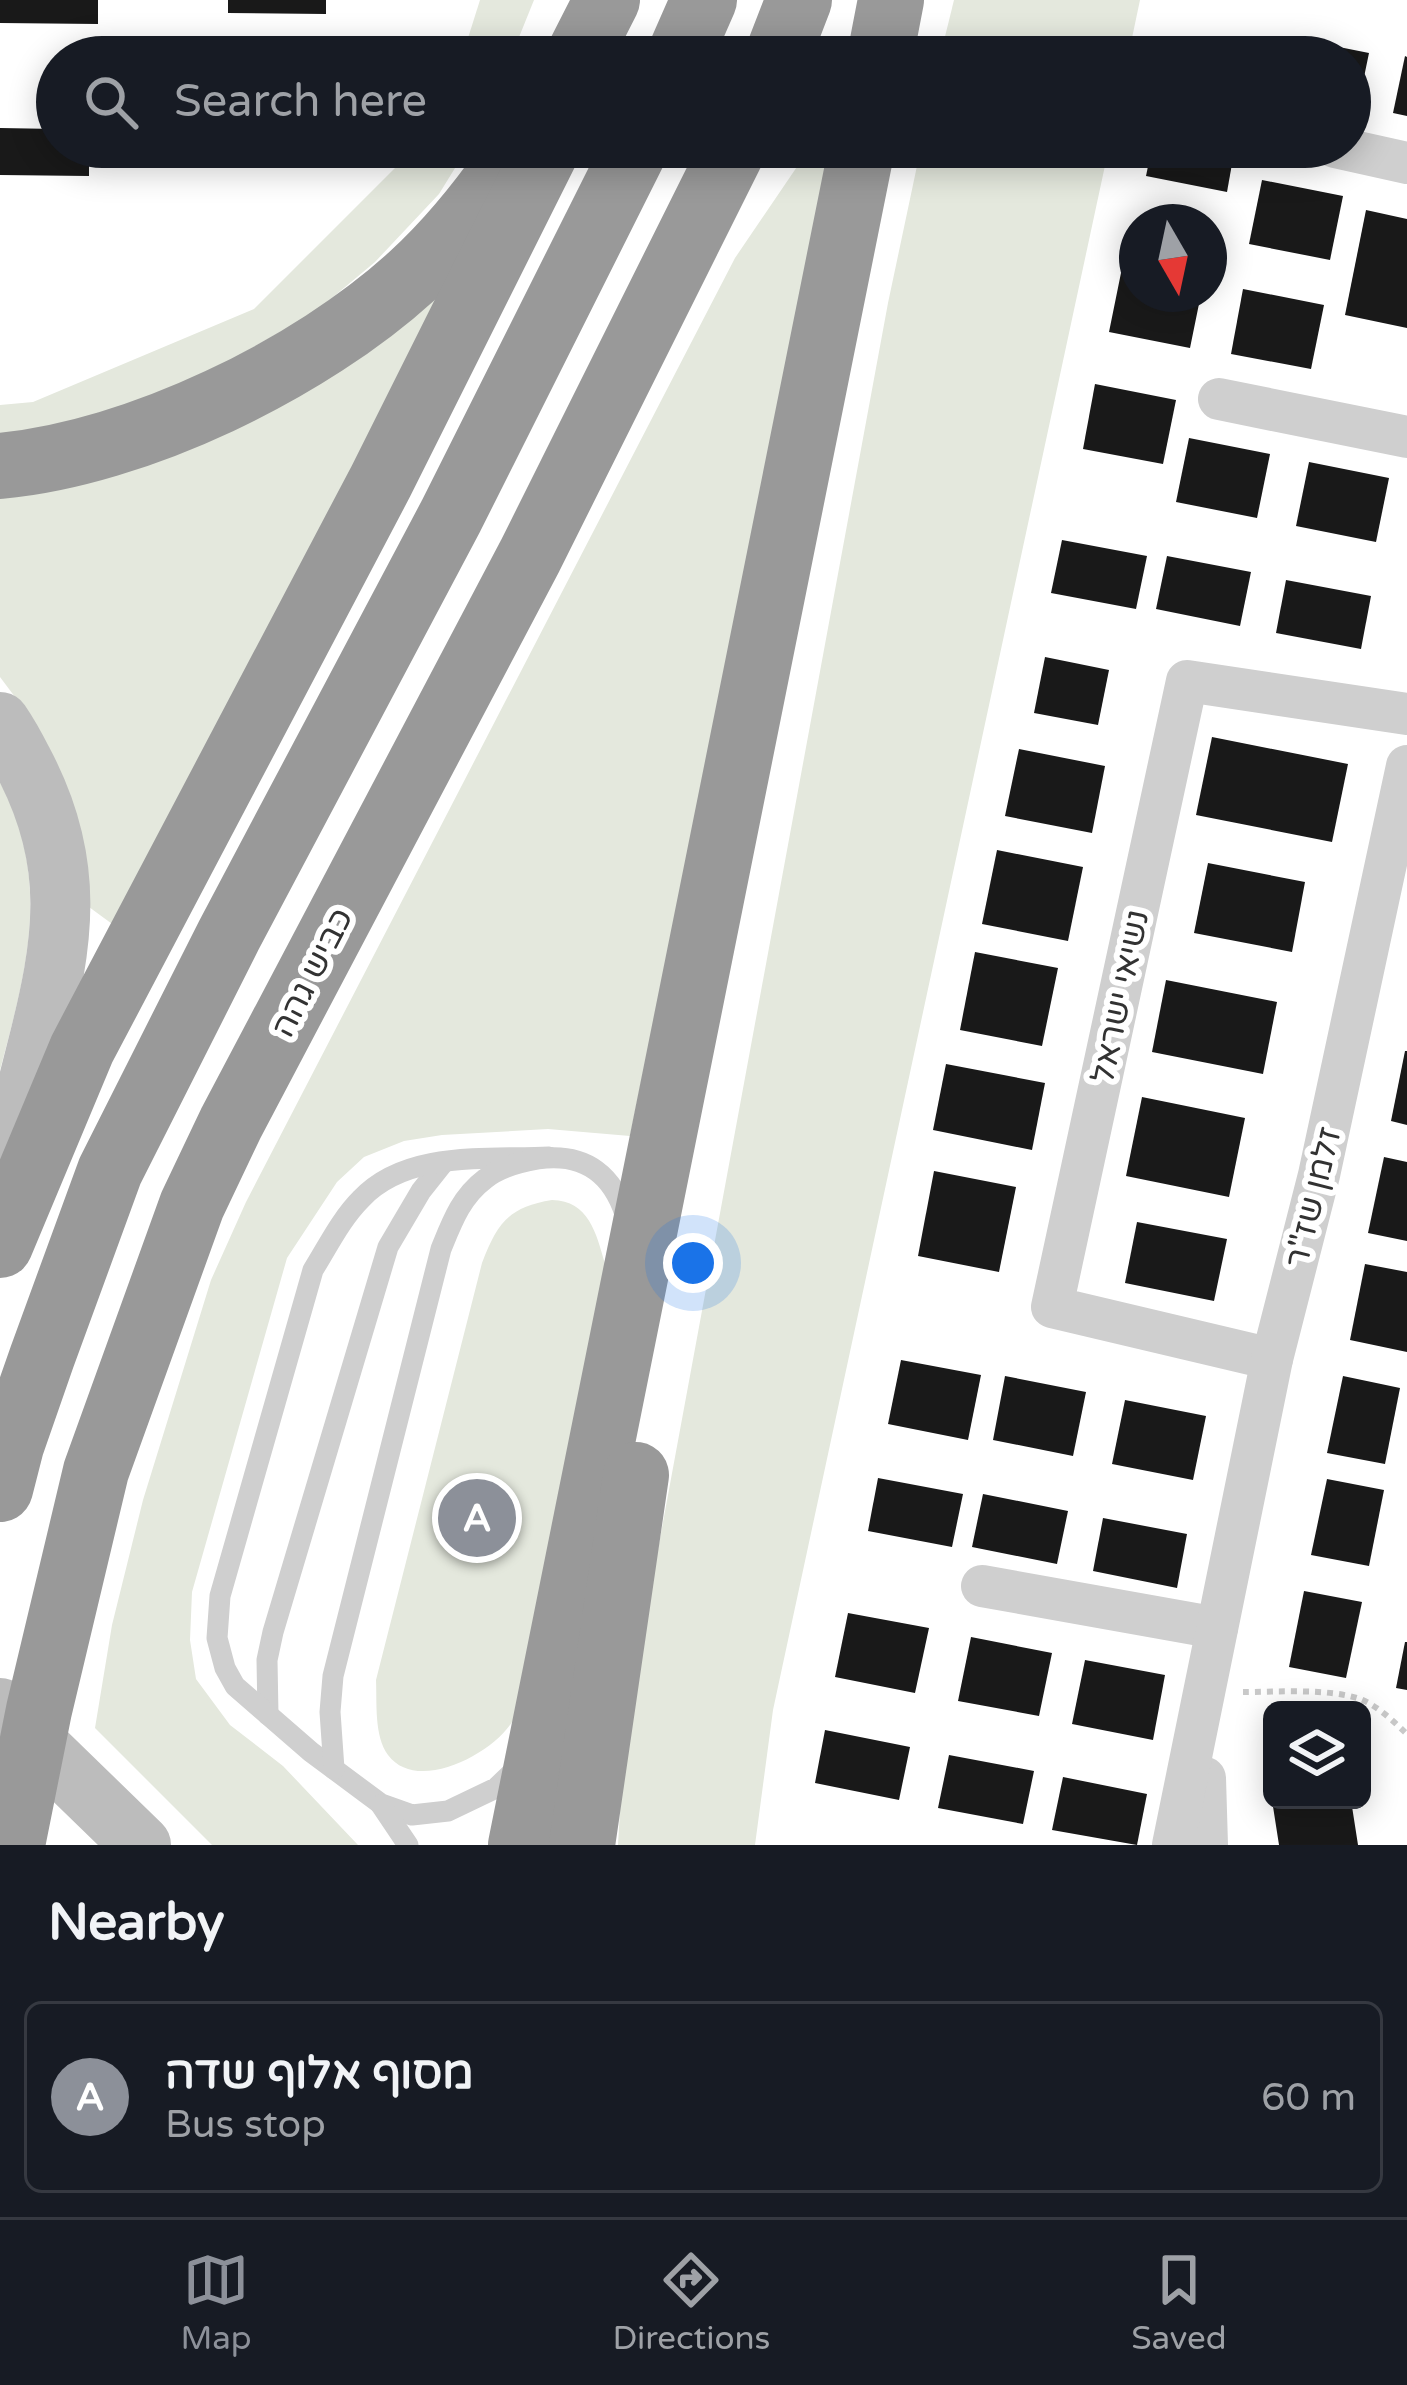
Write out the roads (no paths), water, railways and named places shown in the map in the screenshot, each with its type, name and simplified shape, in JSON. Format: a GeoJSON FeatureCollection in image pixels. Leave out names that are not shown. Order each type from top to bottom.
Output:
{"type":"FeatureCollection","features":[{"type":"Feature","properties":{"kind":"highway"},"geometry":{"type":"LineString","coordinates":[[589,36],[607,0]]}},
{"type":"Feature","properties":{"kind":"highway"},"geometry":{"type":"LineString","coordinates":[[602,36],[620,0]]}},
{"type":"Feature","properties":{"kind":"highway"},"geometry":{"type":"LineString","coordinates":[[688,36],[704,0]]}},
{"type":"Feature","properties":{"kind":"highway"},"geometry":{"type":"LineString","coordinates":[[784,36],[799,0]]}},
{"type":"Feature","properties":{"kind":"highway"},"geometry":{"type":"LineString","coordinates":[[884,36],[891,0]]}},
{"type":"Feature","properties":{"kind":"highway"},"geometry":{"type":"LineString","coordinates":[[0,466],[83,452],[147,430],[215,403],[290,364],[410,278],[454,235],[503,168]]}},
{"type":"Feature","properties":{"kind":"highway"},"geometry":{"type":"LineString","coordinates":[[0,1245],[82,1049],[381,481],[538,168]]}},
{"type":"Feature","properties":{"kind":"highway"},"geometry":{"type":"LineString","coordinates":[[0,1489],[26,1402],[110,1171],[451,516],[625,168]]}},
{"type":"Feature","properties":{"kind":"highway","name":"כביש גהה"},"geometry":{"type":"LineString","coordinates":[[12,1845],[96,1471],[192,1205],[540,536],[724,168]]}},
{"type":"Feature","properties":{"kind":"highway"},"geometry":{"type":"LineString","coordinates":[[521,1845],[858,168]]}},
{"type":"Feature","properties":{"kind":"highway"},"geometry":{"type":"LineString","coordinates":[[582,1845],[750,701]]}},
{"type":"Feature","properties":{"kind":"main road"},"geometry":{"type":"LineString","coordinates":[[0,722],[39,792],[55,844],[62,908],[54,981],[0,1193]]}},
{"type":"Feature","properties":{"kind":"main road"},"geometry":{"type":"LineString","coordinates":[[0,1708],[141,1845]]}},
{"type":"Feature","properties":{"kind":"street"},"geometry":{"type":"LineString","coordinates":[[1371,156],[1407,164]]}},
{"type":"Feature","properties":{"kind":"street"},"geometry":{"type":"LineString","coordinates":[[1219,399],[1407,436]]}},
{"type":"Feature","properties":{"kind":"street","name":"נשיאי ישראל"},"geometry":{"type":"LineString","coordinates":[[1272,1360],[1052,1307],[1187,681],[1407,714]]}},
{"type":"Feature","properties":{"kind":"street","name":"זלמן שז\"ר"},"geometry":{"type":"LineString","coordinates":[[1173,1845],[1272,1360],[1319,1175],[1407,766]]}},
{"type":"Feature","properties":{"kind":"street"},"geometry":{"type":"LineString","coordinates":[[982,1586],[1217,1628]]}},
{"type":"Feature","properties":{"kind":"street","name":"זלמן שז\"ר"},"geometry":{"type":"LineString","coordinates":[[1207,1845],[1204,1790],[1217,1628]]}},
{"type":"Feature","properties":{"kind":"lane"},"geometry":{"type":"LineString","coordinates":[[334,1769],[333,1676],[441,1249],[458,1208],[486,1178],[517,1162],[550,1157]]}},
{"type":"Feature","properties":{"kind":"lane"},"geometry":{"type":"LineString","coordinates":[[541,1740],[496,1788],[448,1811],[412,1815],[381,1804],[235,1686],[218,1639],[220,1597],[313,1270],[358,1201],[380,1181],[411,1168],[445,1162],[575,1159],[596,1169],[617,1194],[637,1261]]}},
{"type":"Feature","properties":{"kind":"lane"},"geometry":{"type":"LineString","coordinates":[[268,1715],[267,1660],[273,1632],[388,1246],[445,1162]]}},
{"type":"Feature","properties":{"kind":"lane"},"geometry":{"type":"LineString","coordinates":[[381,1804],[408,1845]]}},
{"type":"Feature","properties":{"kind":"place","name":"מסוף אלוף שדה"},"geometry":{"type":"Point","coordinates":[477,1518]}}]}
